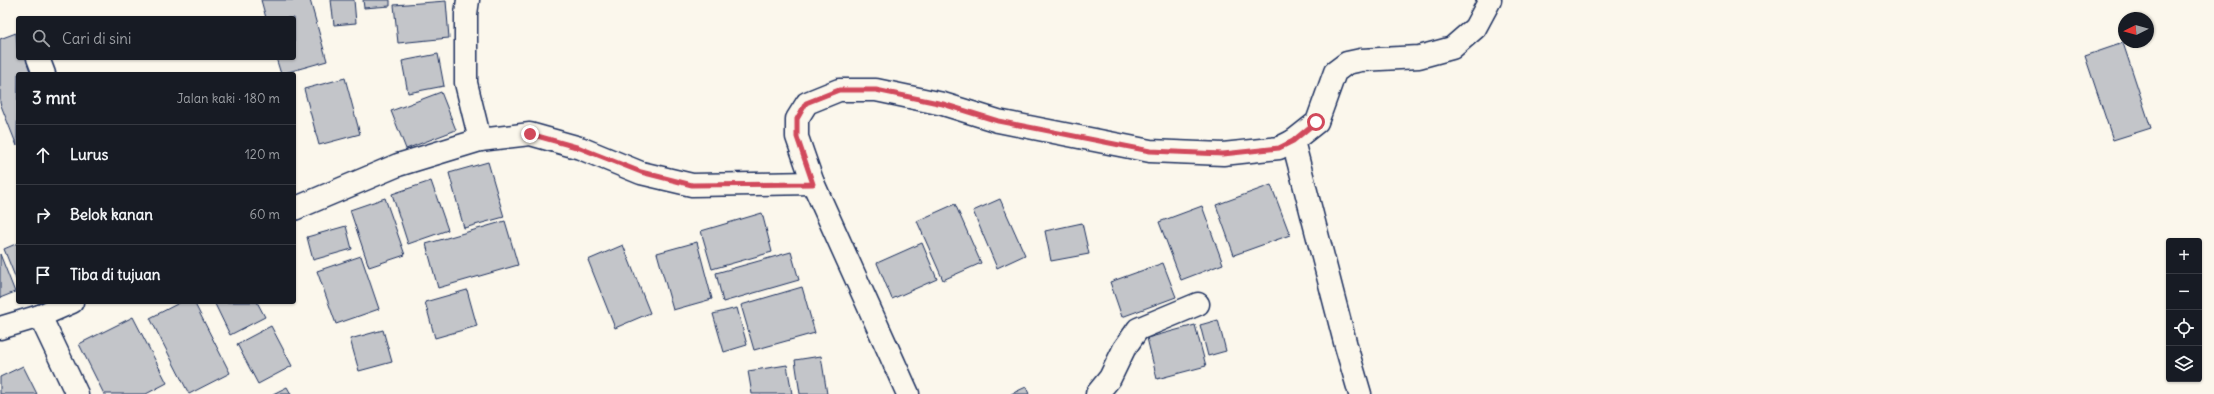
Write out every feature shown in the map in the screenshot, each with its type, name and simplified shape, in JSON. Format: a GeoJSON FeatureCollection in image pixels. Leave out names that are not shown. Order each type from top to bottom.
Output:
{"type":"FeatureCollection","features":[{"type":"Feature","properties":{"kind":"street"},"geometry":{"type":"LineString","coordinates":[[468,0],[466,82],[480,140]]}},
{"type":"Feature","properties":{"kind":"street"},"geometry":{"type":"LineString","coordinates":[[908,394],[813,184],[797,137],[797,119],[806,103],[839,90],[876,90],[943,104],[998,121],[1150,151],[1223,154],[1279,148],[1293,141],[1316,122],[1335,72],[1347,63],[1361,60],[1419,57],[1452,48],[1475,28],[1490,0]]}},
{"type":"Feature","properties":{"kind":"street"},"geometry":{"type":"LineString","coordinates":[[39,60],[43,72]]}},
{"type":"Feature","properties":{"kind":"street"},"geometry":{"type":"LineString","coordinates":[[296,208],[398,165],[480,140],[530,134],[580,148],[641,172],[692,185],[813,184]]}},
{"type":"Feature","properties":{"kind":"street"},"geometry":{"type":"LineString","coordinates":[[1293,141],[1346,346],[1360,394]]}},
{"type":"Feature","properties":{"kind":"street"},"geometry":{"type":"LineString","coordinates":[[0,328],[40,316],[67,304]]}},
{"type":"Feature","properties":{"kind":"street"},"geometry":{"type":"LineString","coordinates":[[1097,394],[1110,378],[1124,349],[1138,329],[1198,304]]}},
{"type":"Feature","properties":{"kind":"street"},"geometry":{"type":"LineString","coordinates":[[40,316],[77,394]]}},
{"type":"Feature","properties":{"kind":"building"},"geometry":{"type":"Polygon","coordinates":[[[261,0],[310,0],[327,61],[288,72],[280,72],[277,60],[296,60],[296,16],[265,16],[261,0]]]}},
{"type":"Feature","properties":{"kind":"building"},"geometry":{"type":"Polygon","coordinates":[[[331,0],[354,0],[356,23],[334,25],[331,0]]]}},
{"type":"Feature","properties":{"kind":"building"},"geometry":{"type":"Polygon","coordinates":[[[363,0],[390,0],[390,6],[364,8],[363,0]]]}},
{"type":"Feature","properties":{"kind":"building"},"geometry":{"type":"Polygon","coordinates":[[[446,1],[449,38],[398,43],[394,5],[446,1]]]}},
{"type":"Feature","properties":{"kind":"building"},"geometry":{"type":"Polygon","coordinates":[[[16,33],[16,60],[27,60],[32,72],[16,72],[16,143],[0,103],[0,39],[16,33]]]}},
{"type":"Feature","properties":{"kind":"building"},"geometry":{"type":"Polygon","coordinates":[[[2118,45],[2118,48],[2125,48],[2151,128],[2113,140],[2085,56],[2118,45]]]}},
{"type":"Feature","properties":{"kind":"building"},"geometry":{"type":"Polygon","coordinates":[[[438,54],[444,86],[408,93],[402,61],[438,54]]]}},
{"type":"Feature","properties":{"kind":"building"},"geometry":{"type":"Polygon","coordinates":[[[345,78],[360,134],[319,145],[304,89],[345,78]]]}},
{"type":"Feature","properties":{"kind":"building"},"geometry":{"type":"Polygon","coordinates":[[[441,92],[456,130],[406,149],[391,111],[441,92]]]}},
{"type":"Feature","properties":{"kind":"building"},"geometry":{"type":"Polygon","coordinates":[[[488,162],[504,217],[464,228],[449,173],[488,162]]]}},
{"type":"Feature","properties":{"kind":"building"},"geometry":{"type":"Polygon","coordinates":[[[431,181],[448,230],[408,244],[392,194],[431,181]]]}},
{"type":"Feature","properties":{"kind":"building"},"geometry":{"type":"Polygon","coordinates":[[[1271,185],[1290,235],[1234,255],[1216,205],[1271,185]]]}},
{"type":"Feature","properties":{"kind":"building"},"geometry":{"type":"Polygon","coordinates":[[[385,198],[405,255],[369,267],[350,210],[385,198]]]}},
{"type":"Feature","properties":{"kind":"building"},"geometry":{"type":"Polygon","coordinates":[[[1000,199],[1025,255],[997,268],[973,211],[1000,199]]]}},
{"type":"Feature","properties":{"kind":"building"},"geometry":{"type":"Polygon","coordinates":[[[955,204],[981,263],[943,280],[917,221],[955,204]]]}},
{"type":"Feature","properties":{"kind":"building"},"geometry":{"type":"Polygon","coordinates":[[[1202,206],[1223,264],[1181,280],[1159,222],[1202,206]]]}},
{"type":"Feature","properties":{"kind":"building"},"geometry":{"type":"Polygon","coordinates":[[[762,213],[772,252],[712,269],[701,231],[762,213]]]}},
{"type":"Feature","properties":{"kind":"building"},"geometry":{"type":"Polygon","coordinates":[[[505,221],[518,265],[438,288],[426,244],[505,221]]]}},
{"type":"Feature","properties":{"kind":"building"},"geometry":{"type":"Polygon","coordinates":[[[1082,223],[1089,254],[1051,261],[1045,231],[1082,223]]]}},
{"type":"Feature","properties":{"kind":"building"},"geometry":{"type":"Polygon","coordinates":[[[346,226],[352,249],[313,260],[307,237],[346,226]]]}},
{"type":"Feature","properties":{"kind":"building"},"geometry":{"type":"Polygon","coordinates":[[[697,242],[712,299],[673,310],[657,253],[697,242]]]}},
{"type":"Feature","properties":{"kind":"building"},"geometry":{"type":"Polygon","coordinates":[[[922,243],[937,279],[892,299],[877,263],[922,243]]]}},
{"type":"Feature","properties":{"kind":"building"},"geometry":{"type":"Polygon","coordinates":[[[16,244],[16,279],[4,249],[16,244]]]}},
{"type":"Feature","properties":{"kind":"building"},"geometry":{"type":"Polygon","coordinates":[[[623,245],[650,313],[615,328],[588,260],[623,245]]]}},
{"type":"Feature","properties":{"kind":"building"},"geometry":{"type":"Polygon","coordinates":[[[791,252],[799,280],[723,302],[716,273],[791,252]]]}},
{"type":"Feature","properties":{"kind":"building"},"geometry":{"type":"Polygon","coordinates":[[[0,254],[15,292],[0,298],[0,254]]]}},
{"type":"Feature","properties":{"kind":"building"},"geometry":{"type":"Polygon","coordinates":[[[361,256],[379,309],[336,324],[317,271],[361,256]]]}},
{"type":"Feature","properties":{"kind":"building"},"geometry":{"type":"Polygon","coordinates":[[[1163,263],[1176,297],[1122,317],[1110,282],[1163,263]]]}},
{"type":"Feature","properties":{"kind":"building"},"geometry":{"type":"Polygon","coordinates":[[[802,287],[815,333],[754,350],[741,305],[802,287]]]}},
{"type":"Feature","properties":{"kind":"building"},"geometry":{"type":"Polygon","coordinates":[[[467,290],[477,326],[435,338],[425,302],[467,290]]]}},
{"type":"Feature","properties":{"kind":"building"},"geometry":{"type":"Polygon","coordinates":[[[177,304],[195,304],[230,373],[189,394],[150,318],[177,304]]]}},
{"type":"Feature","properties":{"kind":"building"},"geometry":{"type":"Polygon","coordinates":[[[215,304],[258,304],[265,317],[230,335],[215,304]]]}},
{"type":"Feature","properties":{"kind":"building"},"geometry":{"type":"Polygon","coordinates":[[[737,308],[747,345],[724,352],[713,314],[737,308]]]}},
{"type":"Feature","properties":{"kind":"building"},"geometry":{"type":"Polygon","coordinates":[[[133,317],[167,383],[146,394],[104,394],[79,344],[133,317]]]}},
{"type":"Feature","properties":{"kind":"building"},"geometry":{"type":"Polygon","coordinates":[[[1218,320],[1226,351],[1208,356],[1200,325],[1218,320]]]}},
{"type":"Feature","properties":{"kind":"building"},"geometry":{"type":"Polygon","coordinates":[[[1195,325],[1206,366],[1157,379],[1147,338],[1195,325]]]}},
{"type":"Feature","properties":{"kind":"building"},"geometry":{"type":"Polygon","coordinates":[[[271,326],[292,366],[258,384],[237,344],[271,326]]]}},
{"type":"Feature","properties":{"kind":"building"},"geometry":{"type":"Polygon","coordinates":[[[383,330],[392,362],[359,371],[350,339],[383,330]]]}},
{"type":"Feature","properties":{"kind":"building"},"geometry":{"type":"Polygon","coordinates":[[[821,356],[827,394],[800,394],[795,360],[821,356]]]}},
{"type":"Feature","properties":{"kind":"building"},"geometry":{"type":"Polygon","coordinates":[[[787,365],[792,394],[752,394],[748,371],[787,365]]]}},
{"type":"Feature","properties":{"kind":"building"},"geometry":{"type":"Polygon","coordinates":[[[23,366],[37,394],[0,394],[0,377],[23,366]]]}},
{"type":"Feature","properties":{"kind":"building"},"geometry":{"type":"Polygon","coordinates":[[[287,387],[291,394],[273,394],[287,387]]]}},
{"type":"Feature","properties":{"kind":"building"},"geometry":{"type":"Polygon","coordinates":[[[1026,387],[1029,394],[1011,394],[1026,387]]]}},
{"type":"Feature","properties":{"kind":"route"},"geometry":{"type":"LineString","coordinates":[[530,134],[580,148],[641,172],[692,185],[813,184],[797,137],[797,119],[806,103],[839,90],[876,90],[943,104],[998,121],[1150,151],[1223,154],[1279,148],[1293,141],[1316,122]]}}]}
